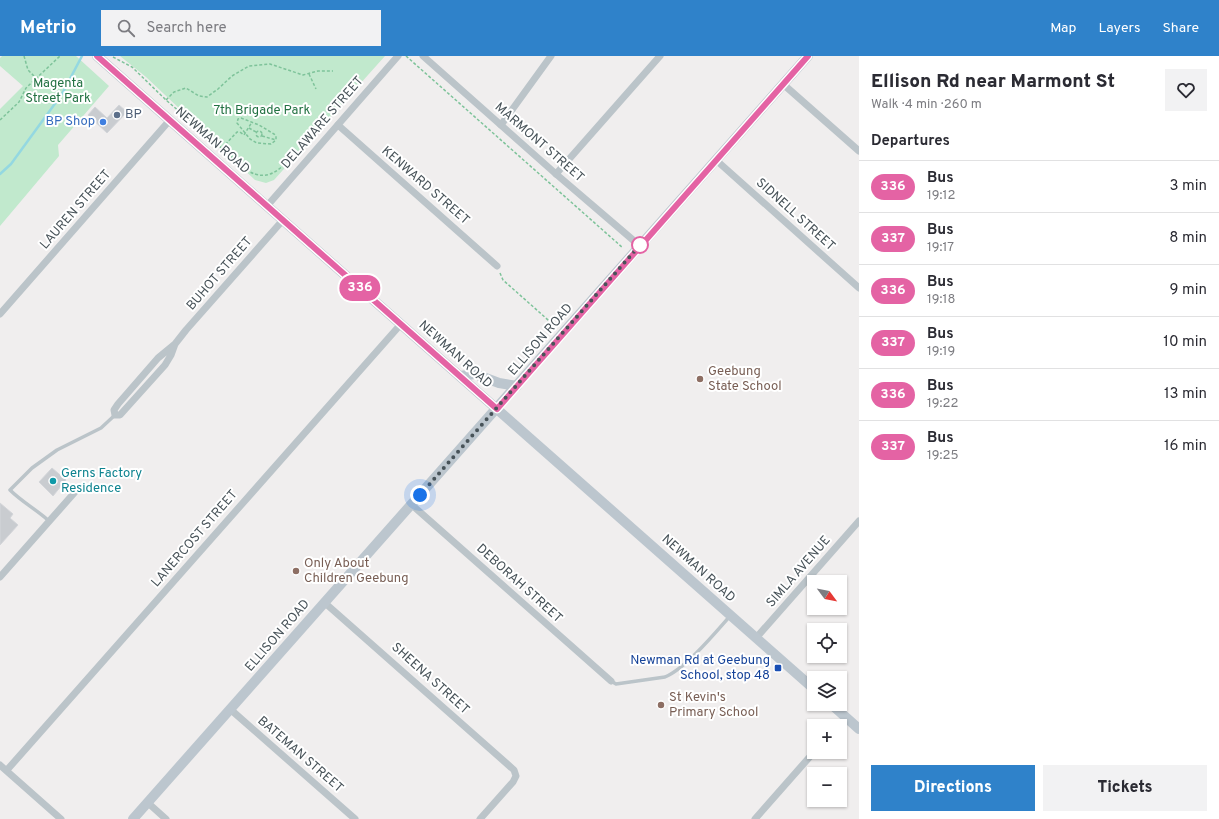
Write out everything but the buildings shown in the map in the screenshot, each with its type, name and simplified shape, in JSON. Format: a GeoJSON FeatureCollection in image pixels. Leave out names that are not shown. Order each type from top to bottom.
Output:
{"type":"FeatureCollection","features":[{"type":"Feature","properties":{"kind":"main road","name":"NEWMAN ROAD"},"geometry":{"type":"LineString","coordinates":[[97,56],[108,60],[170,121],[807,683]]}},
{"type":"Feature","properties":{"kind":"main road","name":"ELLISON ROAD"},"geometry":{"type":"LineString","coordinates":[[132,819],[412,505],[808,56]]}},
{"type":"Feature","properties":{"kind":"main road"},"geometry":{"type":"LineString","coordinates":[[460,376],[475,374],[499,383],[517,386]]}},
{"type":"Feature","properties":{"kind":"main road"},"geometry":{"type":"LineString","coordinates":[[840,711],[859,729]]}},
{"type":"Feature","properties":{"kind":"street","name":"DELAWARE STREET"},"geometry":{"type":"LineString","coordinates":[[267,206],[398,56]]}},
{"type":"Feature","properties":{"kind":"street","name":"MARMONT STREET"},"geometry":{"type":"LineString","coordinates":[[423,56],[640,246]]}},
{"type":"Feature","properties":{"kind":"street"},"geometry":{"type":"LineString","coordinates":[[501,125],[551,56]]}},
{"type":"Feature","properties":{"kind":"street"},"geometry":{"type":"LineString","coordinates":[[556,174],[660,56]]}},
{"type":"Feature","properties":{"kind":"street"},"geometry":{"type":"LineString","coordinates":[[783,84],[859,152]]}},
{"type":"Feature","properties":{"kind":"street","name":"LAUREN STREET"},"geometry":{"type":"LineString","coordinates":[[0,314],[170,121]]}},
{"type":"Feature","properties":{"kind":"street","name":"KENWARD STREET"},"geometry":{"type":"LineString","coordinates":[[338,126],[497,266]]}},
{"type":"Feature","properties":{"kind":"street","name":"SIDNELL STREET"},"geometry":{"type":"LineString","coordinates":[[716,160],[859,288]]}},
{"type":"Feature","properties":{"kind":"street","name":"BUHOT STREET"},"geometry":{"type":"LineString","coordinates":[[115,415],[119,416],[124,411],[168,362],[175,344],[283,220]]}},
{"type":"Feature","properties":{"kind":"street","name":"LANERCOST STREET"},"geometry":{"type":"LineString","coordinates":[[7,770],[401,324]]}},
{"type":"Feature","properties":{"kind":"street"},"geometry":{"type":"LineString","coordinates":[[0,577],[75,492]]}},
{"type":"Feature","properties":{"kind":"street","name":"DEBORAH STREET"},"geometry":{"type":"LineString","coordinates":[[412,505],[611,681]]}},
{"type":"Feature","properties":{"kind":"street","name":"SIMLA AVENUE"},"geometry":{"type":"LineString","coordinates":[[756,638],[859,521]]}},
{"type":"Feature","properties":{"kind":"street","name":"SHEENA STREET"},"geometry":{"type":"LineString","coordinates":[[325,603],[514,770],[516,776],[513,782],[480,819]]}},
{"type":"Feature","properties":{"kind":"street","name":"BATEMAN STREET"},"geometry":{"type":"LineString","coordinates":[[230,710],[355,819]]}},
{"type":"Feature","properties":{"kind":"street"},"geometry":{"type":"LineString","coordinates":[[754,819],[808,759]]}},
{"type":"Feature","properties":{"kind":"street"},"geometry":{"type":"LineString","coordinates":[[0,764],[61,819]]}},
{"type":"Feature","properties":{"kind":"street"},"geometry":{"type":"LineString","coordinates":[[147,802],[166,819]]}},
{"type":"Feature","properties":{"kind":"lane"},"geometry":{"type":"LineString","coordinates":[[49,521],[38,510],[19,499],[10,490],[32,468],[57,450],[101,428],[115,415]]}},
{"type":"Feature","properties":{"kind":"lane"},"geometry":{"type":"LineString","coordinates":[[611,681],[616,684],[671,674],[693,656],[731,615]]}},
{"type":"Feature","properties":{"kind":"path"},"geometry":{"type":"LineString","coordinates":[[24,56],[28,70],[37,79]]}},
{"type":"Feature","properties":{"kind":"path"},"geometry":{"type":"LineString","coordinates":[[0,120],[19,102],[26,88],[60,56]]}},
{"type":"Feature","properties":{"kind":"path"},"geometry":{"type":"LineString","coordinates":[[406,56],[623,248]]}},
{"type":"Feature","properties":{"kind":"path"},"geometry":{"type":"LineString","coordinates":[[108,60],[132,68],[166,100],[248,171],[259,175],[268,175],[276,172],[292,157],[296,160]]}},
{"type":"Feature","properties":{"kind":"path"},"geometry":{"type":"LineString","coordinates":[[166,100],[174,92],[186,88],[199,96],[207,97],[232,76],[249,66],[270,64],[303,75],[318,71],[333,71]]}},
{"type":"Feature","properties":{"kind":"path"},"geometry":{"type":"LineString","coordinates":[[309,74],[316,89]]}},
{"type":"Feature","properties":{"kind":"path"},"geometry":{"type":"LineString","coordinates":[[241,118],[252,122],[274,134],[276,136],[276,140],[271,144],[261,144],[255,142],[250,139],[236,123],[238,119],[241,118]]}},
{"type":"Feature","properties":{"kind":"path"},"geometry":{"type":"LineString","coordinates":[[246,133],[252,122]]}},
{"type":"Feature","properties":{"kind":"path"},"geometry":{"type":"LineString","coordinates":[[249,128],[256,133],[258,137]]}},
{"type":"Feature","properties":{"kind":"path"},"geometry":{"type":"LineString","coordinates":[[256,133],[260,131],[262,136]]}},
{"type":"Feature","properties":{"kind":"path"},"geometry":{"type":"LineString","coordinates":[[222,148],[238,132],[244,135],[246,133]]}},
{"type":"Feature","properties":{"kind":"path"},"geometry":{"type":"LineString","coordinates":[[255,142],[258,137],[262,136],[276,140]]}},
{"type":"Feature","properties":{"kind":"path"},"geometry":{"type":"LineString","coordinates":[[497,266],[503,280],[556,327]]}},
{"type":"Feature","properties":{"kind":"green space","name":"Magenta Street Park"},"geometry":{"type":"Polygon","coordinates":[[[2,56],[76,56],[109,86],[58,145],[59,156],[0,226],[0,109],[23,86],[0,66],[0,58],[2,56]]]}},
{"type":"Feature","properties":{"kind":"green space","name":"7th Brigade Park"},"geometry":{"type":"Polygon","coordinates":[[[120,56],[385,56],[274,180],[266,183],[255,180],[146,77],[120,56]]]}},
{"type":"Feature","properties":{"kind":"waterway"},"geometry":{"type":"LineString","coordinates":[[0,174],[11,164],[62,94],[82,56]]}},
{"type":"Feature","properties":{"kind":"bus line","name":"336"},"geometry":{"type":"LineString","coordinates":[[97,56],[497,409],[808,56]]}},
{"type":"Feature","properties":{"kind":"place","name":"BP"},"geometry":{"type":"Point","coordinates":[117,115]}},
{"type":"Feature","properties":{"kind":"place","name":"BP Shop"},"geometry":{"type":"Point","coordinates":[103,122]}},
{"type":"Feature","properties":{"kind":"place","name":"Geebung State School"},"geometry":{"type":"Point","coordinates":[700,379]}},
{"type":"Feature","properties":{"kind":"place","name":"Gerns Factory Residence"},"geometry":{"type":"Point","coordinates":[53,481]}},
{"type":"Feature","properties":{"kind":"place","name":"Only About Children Geebung"},"geometry":{"type":"Point","coordinates":[296,571]}},
{"type":"Feature","properties":{"kind":"place","name":"Newman Rd at Geebung School, stop 48"},"geometry":{"type":"Point","coordinates":[778,668]}},
{"type":"Feature","properties":{"kind":"place","name":"St Kevin's Primary School"},"geometry":{"type":"Point","coordinates":[661,705]}},
{"type":"Feature","properties":{"kind":"route"},"geometry":{"type":"LineString","coordinates":[[420,495],[640,245]]}}]}
